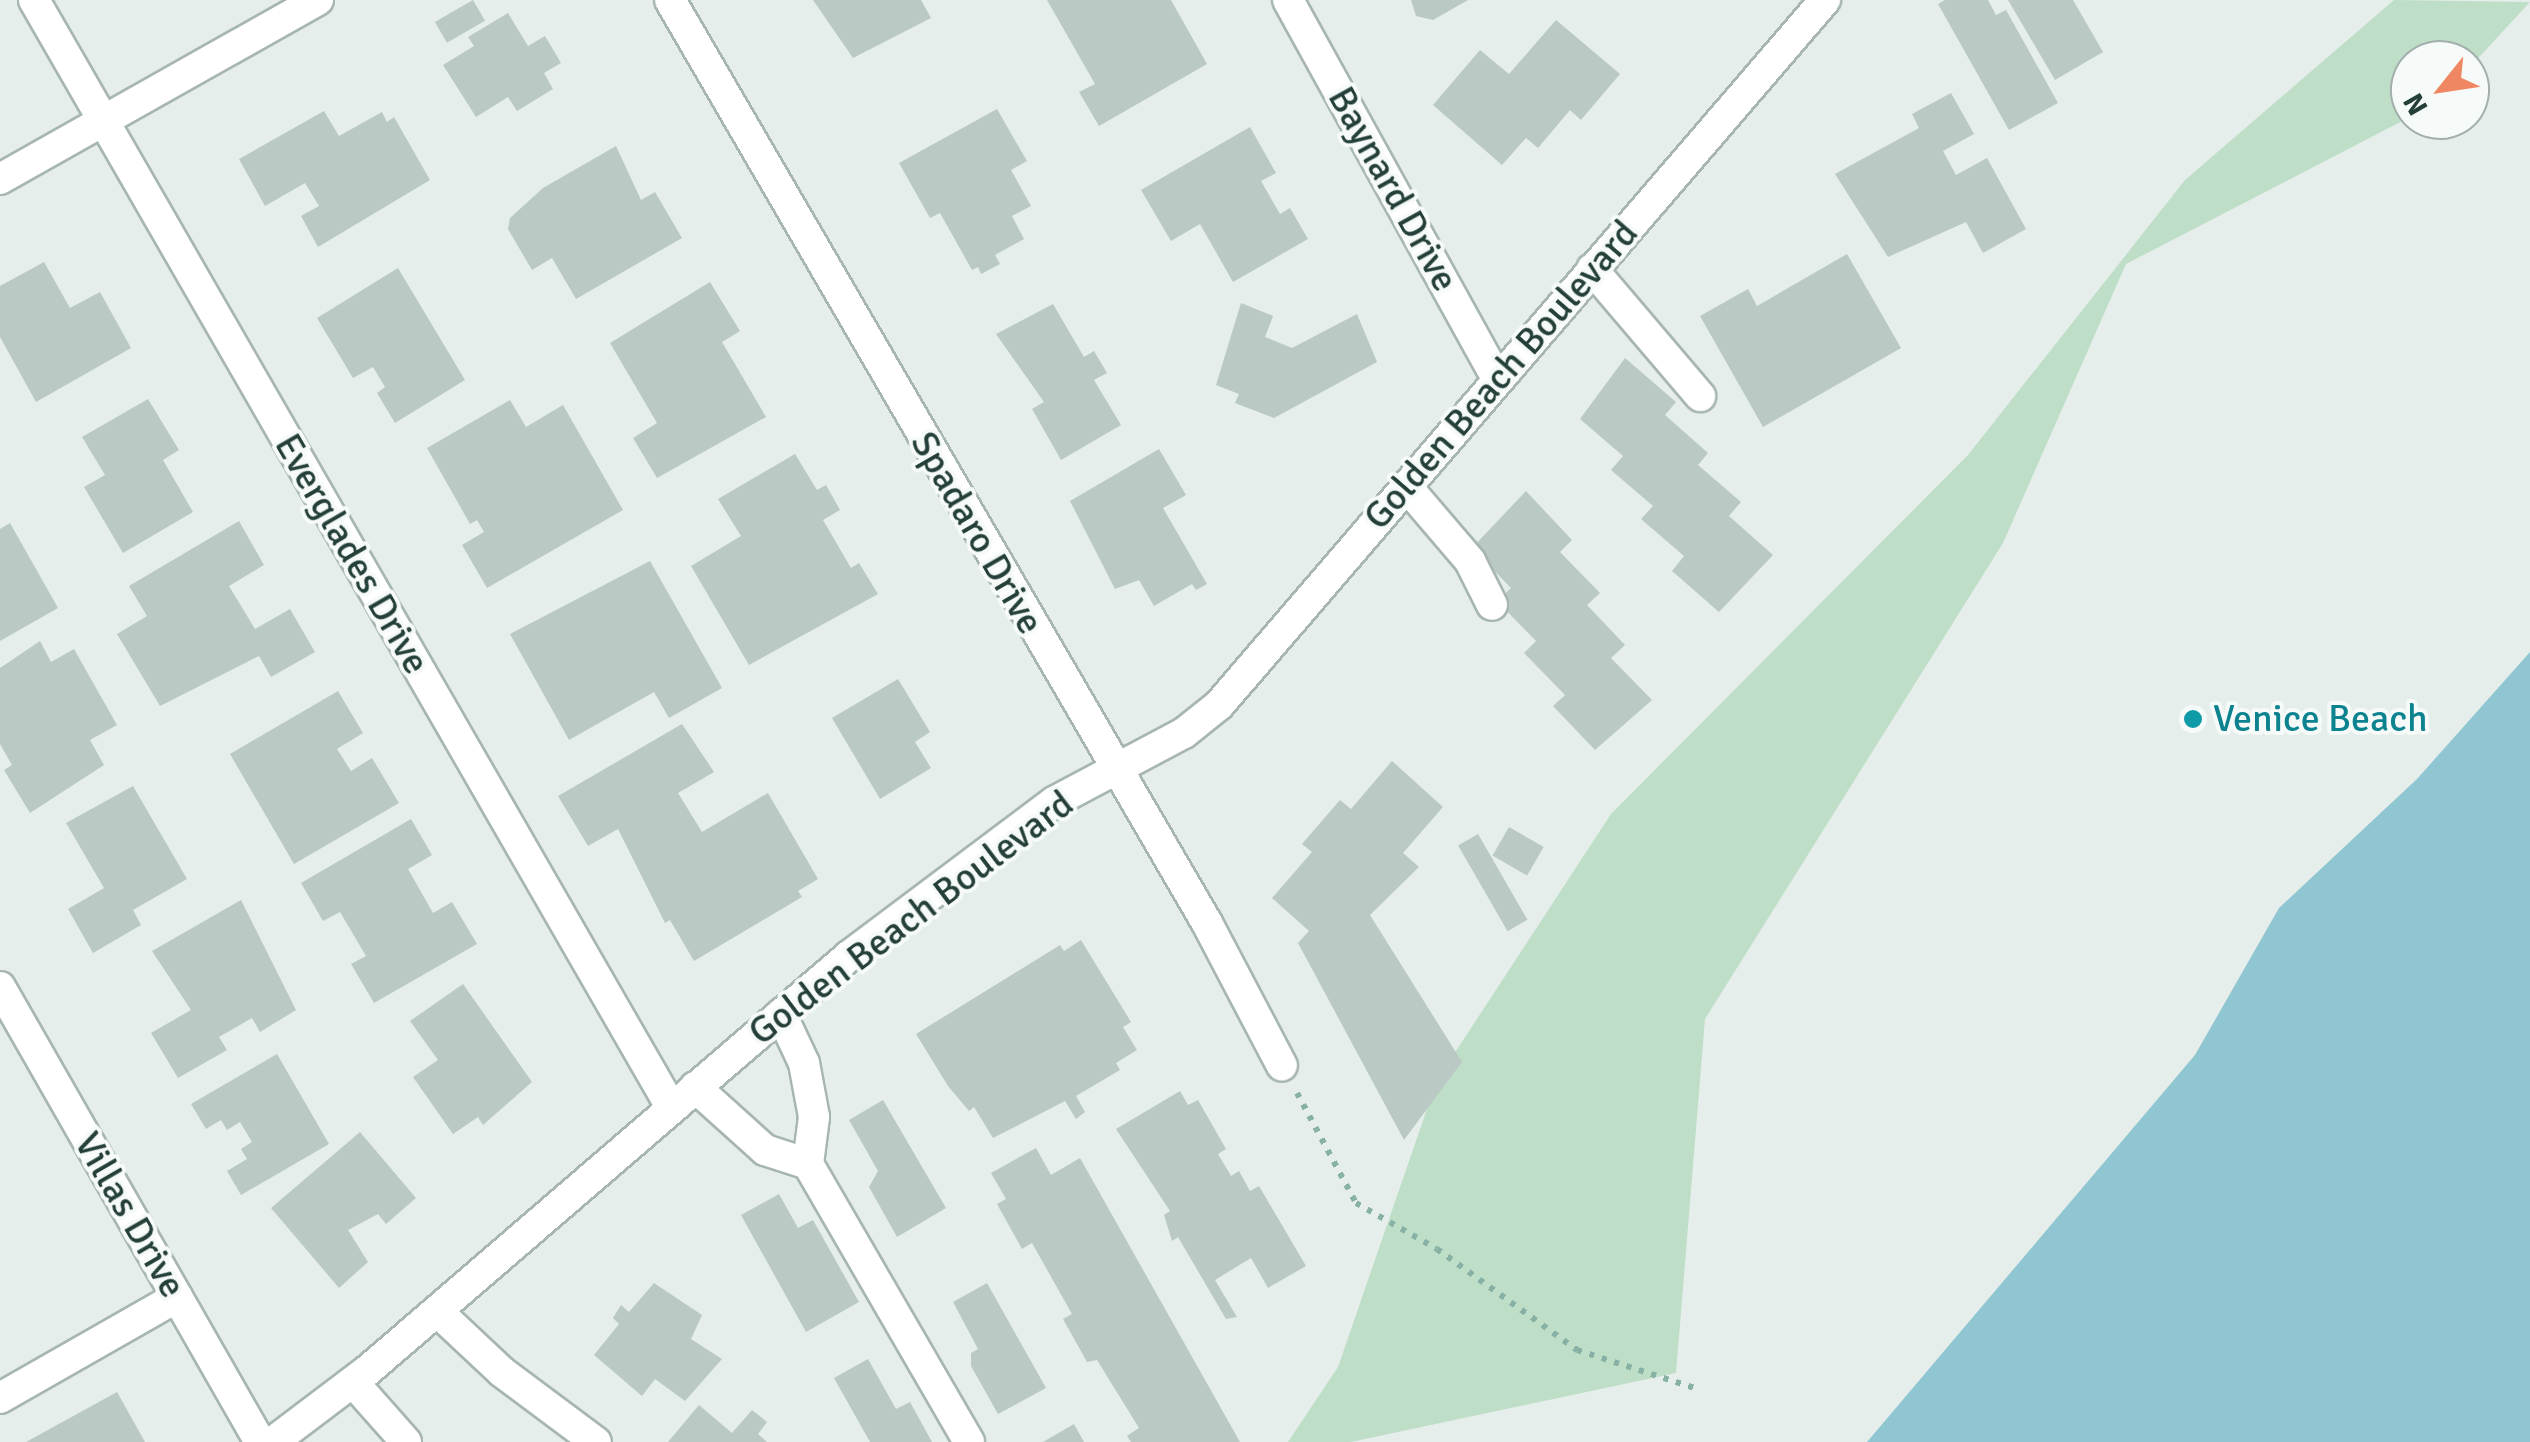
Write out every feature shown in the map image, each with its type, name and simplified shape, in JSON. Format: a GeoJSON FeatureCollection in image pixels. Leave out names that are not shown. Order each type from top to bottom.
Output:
{"type":"FeatureCollection","features":[{"type":"Feature","properties":{"kind":"street","name":"Everglades Drive"},"geometry":{"type":"LineString","coordinates":[[34,0],[671,1107]]}},
{"type":"Feature","properties":{"kind":"street"},"geometry":{"type":"LineString","coordinates":[[0,179],[318,0]]}},
{"type":"Feature","properties":{"kind":"street","name":"Spadaro Drive"},"geometry":{"type":"LineString","coordinates":[[670,0],[1114,770],[1198,907],[1282,1066]]}},
{"type":"Feature","properties":{"kind":"street","name":"Baynard Drive"},"geometry":{"type":"LineString","coordinates":[[1288,0],[1497,378]]}},
{"type":"Feature","properties":{"kind":"street","name":"Golden Beach Boulevard"},"geometry":{"type":"LineString","coordinates":[[272,1441],[353,1382],[781,1014],[1054,802],[1184,733],[1219,704],[1825,0]]}},
{"type":"Feature","properties":{"kind":"street"},"geometry":{"type":"LineString","coordinates":[[1592,269],[1700,396]]}},
{"type":"Feature","properties":{"kind":"street"},"geometry":{"type":"LineString","coordinates":[[1406,486],[1470,561],[1492,604]]}},
{"type":"Feature","properties":{"kind":"street","name":"Villas Drive"},"geometry":{"type":"LineString","coordinates":[[0,987],[178,1297],[272,1441]]}},
{"type":"Feature","properties":{"kind":"street"},"geometry":{"type":"LineString","coordinates":[[781,1014],[804,1063],[814,1116],[808,1164],[969,1442]]}},
{"type":"Feature","properties":{"kind":"street"},"geometry":{"type":"LineString","coordinates":[[695,1087],[765,1150],[808,1164]]}},
{"type":"Feature","properties":{"kind":"street"},"geometry":{"type":"LineString","coordinates":[[0,1398],[178,1297]]}},
{"type":"Feature","properties":{"kind":"street"},"geometry":{"type":"LineString","coordinates":[[437,1310],[502,1372],[596,1442]]}},
{"type":"Feature","properties":{"kind":"street"},"geometry":{"type":"LineString","coordinates":[[353,1382],[406,1442]]}},
{"type":"Feature","properties":{"kind":"path"},"geometry":{"type":"LineString","coordinates":[[1282,1066],[1356,1203],[1436,1250],[1577,1350],[1695,1388]]}},
{"type":"Feature","properties":{"kind":"green space"},"geometry":{"type":"Polygon","coordinates":[[[2394,0],[2530,2],[2490,45],[2490,40],[2390,40],[2390,127],[2126,264],[2003,543],[1705,1019],[1676,1373],[1351,1442],[1288,1442],[1338,1367],[1437,1080],[1611,814],[1968,455],[2185,180],[2394,0]]]}},
{"type":"Feature","properties":{"kind":"water"},"geometry":{"type":"Polygon","coordinates":[[[2530,652],[2530,1442],[1867,1442],[2195,1055],[2279,908],[2417,779],[2530,652]]]}},
{"type":"Feature","properties":{"kind":"building"},"geometry":{"type":"Polygon","coordinates":[[[473,0],[485,21],[447,43],[435,22],[473,0]]]}},
{"type":"Feature","properties":{"kind":"building"},"geometry":{"type":"Polygon","coordinates":[[[813,0],[921,0],[931,18],[853,58],[813,0]]]}},
{"type":"Feature","properties":{"kind":"building"},"geometry":{"type":"Polygon","coordinates":[[[1047,0],[1171,0],[1207,64],[1099,126],[1079,92],[1095,84],[1047,0]]]}},
{"type":"Feature","properties":{"kind":"building"},"geometry":{"type":"Polygon","coordinates":[[[1411,0],[1468,0],[1433,20],[1416,16],[1411,0]]]}},
{"type":"Feature","properties":{"kind":"building"},"geometry":{"type":"Polygon","coordinates":[[[1945,0],[1988,0],[1996,15],[2006,10],[2058,103],[2009,130],[1938,4],[1945,0]]]}},
{"type":"Feature","properties":{"kind":"building"},"geometry":{"type":"Polygon","coordinates":[[[2008,0],[2073,0],[2103,52],[2055,80],[2008,0]]]}},
{"type":"Feature","properties":{"kind":"building"},"geometry":{"type":"Polygon","coordinates":[[[508,13],[528,46],[545,36],[561,63],[544,73],[553,89],[517,111],[508,97],[476,117],[443,65],[474,46],[468,37],[508,13]]]}},
{"type":"Feature","properties":{"kind":"building"},"geometry":{"type":"Polygon","coordinates":[[[1556,20],[1620,74],[1581,120],[1570,110],[1538,148],[1526,138],[1502,165],[1433,105],[1480,50],[1509,74],[1556,20]]]}},
{"type":"Feature","properties":{"kind":"building"},"geometry":{"type":"Polygon","coordinates":[[[1951,93],[1974,134],[1943,151],[1956,175],[1987,158],[2026,229],[1983,253],[1966,222],[1888,257],[1835,174],[1919,128],[1912,114],[1951,93]]]}},
{"type":"Feature","properties":{"kind":"building"},"geometry":{"type":"Polygon","coordinates":[[[997,109],[1027,161],[1011,170],[1031,206],[1012,216],[1024,239],[995,255],[1000,264],[981,274],[978,267],[972,270],[940,213],[930,218],[899,163],[997,109]]]}},
{"type":"Feature","properties":{"kind":"building"},"geometry":{"type":"Polygon","coordinates":[[[324,111],[339,136],[382,112],[387,122],[394,117],[430,180],[318,247],[301,216],[319,206],[305,183],[265,206],[239,159],[324,111]]]}},
{"type":"Feature","properties":{"kind":"building"},"geometry":{"type":"Polygon","coordinates":[[[1250,127],[1276,173],[1261,181],[1280,214],[1290,208],[1308,239],[1233,282],[1200,224],[1171,241],[1141,190],[1250,127]]]}},
{"type":"Feature","properties":{"kind":"building"},"geometry":{"type":"Polygon","coordinates":[[[616,146],[641,200],[655,192],[682,238],[576,299],[552,258],[532,270],[508,229],[510,218],[543,188],[616,146]]]}},
{"type":"Feature","properties":{"kind":"building"},"geometry":{"type":"Polygon","coordinates":[[[1847,254],[1901,348],[1763,427],[1700,316],[1748,289],[1757,306],[1847,254]]]}},
{"type":"Feature","properties":{"kind":"building"},"geometry":{"type":"Polygon","coordinates":[[[44,262],[70,308],[100,292],[131,348],[36,402],[0,337],[0,286],[44,262]]]}},
{"type":"Feature","properties":{"kind":"building"},"geometry":{"type":"Polygon","coordinates":[[[398,268],[465,380],[395,423],[377,393],[385,387],[373,367],[353,378],[317,318],[398,268]]]}},
{"type":"Feature","properties":{"kind":"building"},"geometry":{"type":"Polygon","coordinates":[[[710,282],[740,331],[722,342],[766,417],[657,478],[633,438],[657,423],[610,343],[710,282]]]}},
{"type":"Feature","properties":{"kind":"building"},"geometry":{"type":"Polygon","coordinates":[[[1241,303],[1273,316],[1265,337],[1292,348],[1357,314],[1377,362],[1274,418],[1235,403],[1239,394],[1216,385],[1241,303]]]}},
{"type":"Feature","properties":{"kind":"building"},"geometry":{"type":"Polygon","coordinates":[[[1053,304],[1084,357],[1094,351],[1107,373],[1094,380],[1121,425],[1061,460],[1032,409],[1044,402],[996,334],[1053,304]]]}},
{"type":"Feature","properties":{"kind":"building"},"geometry":{"type":"Polygon","coordinates":[[[1625,358],[1676,402],[1665,415],[1708,453],[1698,465],[1741,502],[1729,516],[1773,555],[1719,612],[1672,571],[1684,556],[1641,519],[1653,506],[1611,470],[1623,456],[1580,419],[1625,358]]]}},
{"type":"Feature","properties":{"kind":"building"},"geometry":{"type":"Polygon","coordinates":[[[148,399],[179,450],[163,460],[193,512],[123,553],[84,487],[105,475],[82,437],[148,399]]]}},
{"type":"Feature","properties":{"kind":"building"},"geometry":{"type":"Polygon","coordinates":[[[510,400],[526,427],[563,405],[623,510],[487,588],[462,545],[484,532],[477,520],[470,524],[427,448],[510,400]]]}},
{"type":"Feature","properties":{"kind":"building"},"geometry":{"type":"Polygon","coordinates":[[[1159,449],[1186,495],[1163,508],[1207,584],[1196,590],[1192,584],[1154,606],[1139,580],[1115,589],[1070,501],[1159,449]]]}},
{"type":"Feature","properties":{"kind":"building"},"geometry":{"type":"Polygon","coordinates":[[[795,454],[817,490],[826,485],[840,510],[823,520],[851,568],[859,563],[878,594],[749,665],[691,566],[741,536],[718,499],[795,454]]]}},
{"type":"Feature","properties":{"kind":"building"},"geometry":{"type":"Polygon","coordinates":[[[1526,491],[1572,540],[1560,552],[1600,593],[1587,605],[1625,645],[1611,658],[1652,700],[1595,750],[1553,706],[1565,695],[1524,653],[1536,641],[1497,601],[1511,588],[1472,548],[1526,491]]]}},
{"type":"Feature","properties":{"kind":"building"},"geometry":{"type":"Polygon","coordinates":[[[239,521],[264,565],[229,586],[255,629],[290,609],[315,652],[271,677],[259,656],[160,706],[117,634],[147,616],[129,586],[239,521]]]}},
{"type":"Feature","properties":{"kind":"building"},"geometry":{"type":"Polygon","coordinates":[[[10,523],[58,608],[0,641],[0,529],[10,523]]]}},
{"type":"Feature","properties":{"kind":"building"},"geometry":{"type":"Polygon","coordinates":[[[650,561],[722,688],[669,718],[654,692],[569,740],[510,634],[650,561]]]}},
{"type":"Feature","properties":{"kind":"building"},"geometry":{"type":"Polygon","coordinates":[[[40,641],[51,662],[74,649],[117,725],[90,740],[104,765],[30,813],[4,770],[12,765],[0,744],[0,668],[40,641]]]}},
{"type":"Feature","properties":{"kind":"building"},"geometry":{"type":"Polygon","coordinates":[[[898,679],[930,732],[915,742],[931,768],[880,799],[832,718],[898,679]]]}},
{"type":"Feature","properties":{"kind":"building"},"geometry":{"type":"Polygon","coordinates":[[[338,691],[363,733],[337,749],[351,771],[372,758],[399,803],[294,864],[230,754],[338,691]]]}},
{"type":"Feature","properties":{"kind":"building"},"geometry":{"type":"Polygon","coordinates":[[[682,724],[714,772],[678,793],[702,832],[768,793],[818,879],[798,891],[802,897],[694,961],[670,920],[665,923],[618,829],[588,846],[558,796],[682,724]]]}},
{"type":"Feature","properties":{"kind":"building"},"geometry":{"type":"Polygon","coordinates":[[[1392,761],[1443,807],[1403,853],[1419,867],[1370,915],[1462,1062],[1404,1140],[1298,943],[1309,931],[1272,898],[1312,852],[1302,844],[1340,800],[1351,809],[1392,761]]]}},
{"type":"Feature","properties":{"kind":"building"},"geometry":{"type":"Polygon","coordinates":[[[133,786],[187,879],[133,910],[141,925],[93,953],[68,909],[104,888],[66,823],[133,786]]]}},
{"type":"Feature","properties":{"kind":"building"},"geometry":{"type":"Polygon","coordinates":[[[411,819],[432,855],[408,869],[433,913],[452,902],[477,944],[374,1003],[351,964],[366,956],[340,912],[323,921],[301,883],[411,819]]]}},
{"type":"Feature","properties":{"kind":"building"},"geometry":{"type":"Polygon","coordinates":[[[1509,827],[1544,847],[1527,876],[1492,856],[1509,827]]]}},
{"type":"Feature","properties":{"kind":"building"},"geometry":{"type":"Polygon","coordinates":[[[1478,834],[1528,920],[1508,931],[1458,845],[1478,834]]]}},
{"type":"Feature","properties":{"kind":"building"},"geometry":{"type":"Polygon","coordinates":[[[241,900],[296,1010],[260,1032],[252,1018],[219,1037],[227,1050],[178,1078],[151,1033],[191,1010],[152,951],[241,900]]]}},
{"type":"Feature","properties":{"kind":"building"},"geometry":{"type":"Polygon","coordinates":[[[1081,940],[1131,1022],[1123,1027],[1137,1050],[1116,1063],[1120,1070],[1076,1096],[1085,1112],[1076,1119],[1065,1101],[993,1138],[974,1107],[969,1111],[948,1086],[916,1034],[1060,945],[1064,951],[1081,940]]]}},
{"type":"Feature","properties":{"kind":"building"},"geometry":{"type":"Polygon","coordinates":[[[463,984],[532,1082],[483,1125],[478,1117],[453,1134],[413,1077],[438,1060],[410,1021],[463,984]]]}},
{"type":"Feature","properties":{"kind":"building"},"geometry":{"type":"Polygon","coordinates":[[[277,1054],[329,1144],[241,1195],[227,1171],[247,1159],[241,1149],[252,1142],[240,1122],[227,1130],[221,1120],[206,1129],[191,1104],[277,1054]]]}},
{"type":"Feature","properties":{"kind":"building"},"geometry":{"type":"Polygon","coordinates":[[[1180,1091],[1188,1105],[1198,1100],[1226,1149],[1218,1154],[1231,1176],[1239,1171],[1250,1191],[1259,1186],[1306,1266],[1268,1288],[1251,1258],[1215,1280],[1237,1317],[1226,1319],[1178,1237],[1172,1241],[1164,1215],[1170,1211],[1116,1129],[1180,1091]]]}},
{"type":"Feature","properties":{"kind":"building"},"geometry":{"type":"Polygon","coordinates":[[[883,1100],[946,1208],[897,1237],[869,1187],[878,1171],[849,1120],[883,1100]]]}},
{"type":"Feature","properties":{"kind":"building"},"geometry":{"type":"Polygon","coordinates":[[[360,1132],[416,1198],[386,1224],[378,1214],[348,1230],[368,1262],[339,1288],[271,1208],[360,1132]]]}},
{"type":"Feature","properties":{"kind":"building"},"geometry":{"type":"Polygon","coordinates":[[[1036,1148],[1051,1175],[1080,1158],[1240,1442],[1131,1442],[1127,1436],[1139,1428],[1097,1360],[1087,1362],[1063,1319],[1072,1314],[1032,1243],[1022,1249],[997,1204],[1006,1199],[991,1173],[1036,1148]]]}},
{"type":"Feature","properties":{"kind":"building"},"geometry":{"type":"Polygon","coordinates":[[[779,1194],[798,1228],[813,1220],[859,1302],[806,1332],[741,1215],[779,1194]]]}},
{"type":"Feature","properties":{"kind":"building"},"geometry":{"type":"Polygon","coordinates":[[[654,1283],[702,1315],[691,1339],[722,1359],[685,1401],[655,1379],[642,1396],[594,1355],[619,1324],[613,1318],[621,1305],[629,1312],[654,1283]]]}},
{"type":"Feature","properties":{"kind":"building"},"geometry":{"type":"Polygon","coordinates":[[[987,1283],[1046,1388],[998,1414],[971,1366],[971,1353],[978,1349],[953,1302],[987,1283]]]}},
{"type":"Feature","properties":{"kind":"building"},"geometry":{"type":"Polygon","coordinates":[[[868,1359],[896,1409],[910,1402],[932,1442],[870,1442],[834,1378],[868,1359]]]}},
{"type":"Feature","properties":{"kind":"building"},"geometry":{"type":"Polygon","coordinates":[[[117,1392],[145,1442],[26,1442],[117,1392]]]}},
{"type":"Feature","properties":{"kind":"building"},"geometry":{"type":"Polygon","coordinates":[[[699,1405],[732,1433],[752,1410],[767,1422],[758,1434],[767,1442],[668,1442],[699,1405]]]}},
{"type":"Feature","properties":{"kind":"building"},"geometry":{"type":"Polygon","coordinates":[[[1074,1424],[1084,1442],[1043,1442],[1074,1424]]]}},
{"type":"Feature","properties":{"kind":"place","name":"Venice Beach"},"geometry":{"type":"Point","coordinates":[2193,719]}}]}
